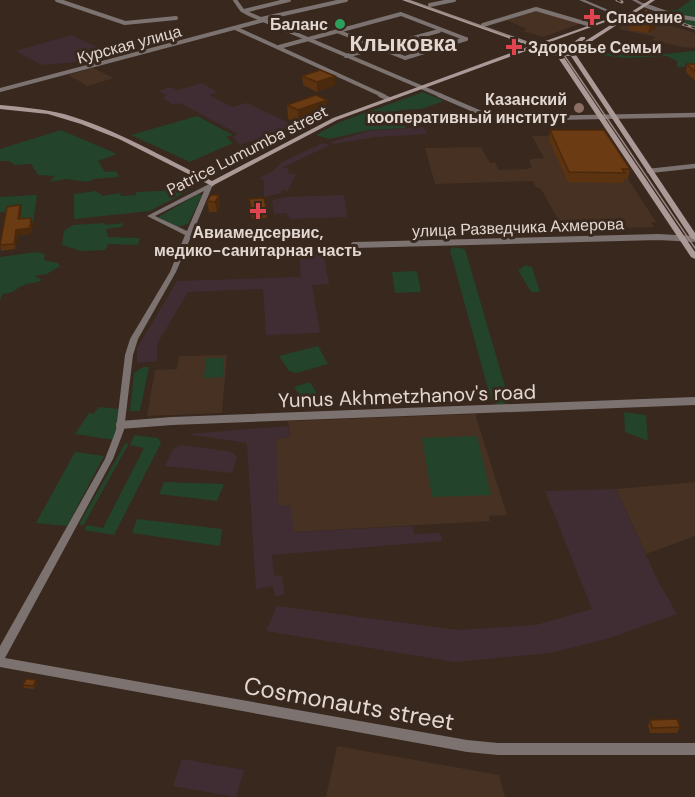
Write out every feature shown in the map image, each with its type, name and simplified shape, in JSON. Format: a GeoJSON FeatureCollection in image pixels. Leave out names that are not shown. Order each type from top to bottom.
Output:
{"type":"FeatureCollection","features":[{"type":"Feature","properties":{"kind":"main road"},"geometry":{"type":"LineString","coordinates":[[404,0],[535,45],[573,55],[603,102],[617,138],[672,220],[695,246]]}},
{"type":"Feature","properties":{"kind":"main road"},"geometry":{"type":"LineString","coordinates":[[415,0],[535,45]]}},
{"type":"Feature","properties":{"kind":"main road"},"geometry":{"type":"LineString","coordinates":[[560,53],[640,2],[653,0]]}},
{"type":"Feature","properties":{"kind":"main road"},"geometry":{"type":"LineString","coordinates":[[573,55],[581,46],[640,2]]}},
{"type":"Feature","properties":{"kind":"main road","name":"Patrice Lumumba street"},"geometry":{"type":"LineString","coordinates":[[210,185],[318,127],[617,16]]}},
{"type":"Feature","properties":{"kind":"main road"},"geometry":{"type":"LineString","coordinates":[[560,53],[581,86],[632,146],[672,204],[695,250]]}},
{"type":"Feature","properties":{"kind":"main road"},"geometry":{"type":"LineString","coordinates":[[0,107],[51,113],[74,120],[210,185]]}},
{"type":"Feature","properties":{"kind":"main road"},"geometry":{"type":"LineString","coordinates":[[632,146],[646,173],[672,204]]}},
{"type":"Feature","properties":{"kind":"main road"},"geometry":{"type":"LineString","coordinates":[[690,239],[695,257]]}},
{"type":"Feature","properties":{"kind":"street"},"geometry":{"type":"LineString","coordinates":[[57,0],[125,23],[176,18]]}},
{"type":"Feature","properties":{"kind":"street"},"geometry":{"type":"LineString","coordinates":[[235,0],[244,11],[263,20],[498,119],[695,115]]}},
{"type":"Feature","properties":{"kind":"street"},"geometry":{"type":"LineString","coordinates":[[244,11],[289,0]]}},
{"type":"Feature","properties":{"kind":"street","name":"Курская улица"},"geometry":{"type":"LineString","coordinates":[[0,90],[275,16],[346,0]]}},
{"type":"Feature","properties":{"kind":"street"},"geometry":{"type":"LineString","coordinates":[[430,5],[454,0]]}},
{"type":"Feature","properties":{"kind":"street"},"geometry":{"type":"LineString","coordinates":[[581,0],[617,16]]}},
{"type":"Feature","properties":{"kind":"street"},"geometry":{"type":"LineString","coordinates":[[640,2],[675,16],[695,19]]}},
{"type":"Feature","properties":{"kind":"street"},"geometry":{"type":"LineString","coordinates":[[483,24],[536,9],[591,25]]}},
{"type":"Feature","properties":{"kind":"street"},"geometry":{"type":"LineString","coordinates":[[279,47],[307,39],[337,31],[401,14],[466,39],[405,58],[337,31]]}},
{"type":"Feature","properties":{"kind":"street"},"geometry":{"type":"LineString","coordinates":[[234,28],[389,99]]}},
{"type":"Feature","properties":{"kind":"street"},"geometry":{"type":"LineString","coordinates":[[346,56],[441,30]]}},
{"type":"Feature","properties":{"kind":"street"},"geometry":{"type":"LineString","coordinates":[[649,171],[695,166]]}},
{"type":"Feature","properties":{"kind":"street"},"geometry":{"type":"LineString","coordinates":[[0,656],[109,459],[120,425],[129,356],[134,339],[173,272],[210,185]]}},
{"type":"Feature","properties":{"kind":"street","name":"Patrice Lumumba street"},"geometry":{"type":"LineString","coordinates":[[190,229],[175,228],[150,216],[210,185]]}},
{"type":"Feature","properties":{"kind":"street","name":"улица Разведчика Ахмерова"},"geometry":{"type":"LineString","coordinates":[[354,245],[658,237],[690,239]]}},
{"type":"Feature","properties":{"kind":"street","name":"Yunus Akhmetzhanov's road"},"geometry":{"type":"LineString","coordinates":[[120,425],[172,421],[695,401]]}},
{"type":"Feature","properties":{"kind":"street","name":"Cosmonauts street"},"geometry":{"type":"LineString","coordinates":[[0,662],[467,746],[498,749],[695,749]]}},
{"type":"Feature","properties":{"kind":"shaded area"},"geometry":{"type":"Polygon","coordinates":[[[537,11],[582,23],[544,37],[523,31],[527,29],[506,20],[537,11]]]}},
{"type":"Feature","properties":{"kind":"shaded area"},"geometry":{"type":"Polygon","coordinates":[[[637,15],[695,33],[695,48],[651,40],[656,37],[618,29],[637,15]]]}},
{"type":"Feature","properties":{"kind":"shaded area"},"geometry":{"type":"Polygon","coordinates":[[[71,35],[117,56],[101,60],[41,65],[16,51],[71,35]]]}},
{"type":"Feature","properties":{"kind":"shaded area"},"geometry":{"type":"Polygon","coordinates":[[[93,68],[114,78],[88,86],[68,75],[93,68]]]}},
{"type":"Feature","properties":{"kind":"shaded area"},"geometry":{"type":"Polygon","coordinates":[[[202,83],[217,92],[209,95],[232,107],[247,103],[293,125],[240,145],[233,137],[238,134],[180,103],[173,105],[163,98],[166,95],[158,91],[170,87],[178,90],[202,83]]]}},
{"type":"Feature","properties":{"kind":"shaded area"},"geometry":{"type":"Polygon","coordinates":[[[424,127],[427,134],[375,137],[334,144],[331,142],[369,131],[424,127]]]}},
{"type":"Feature","properties":{"kind":"shaded area"},"geometry":{"type":"Polygon","coordinates":[[[599,134],[656,222],[651,222],[654,227],[564,230],[541,189],[536,187],[533,181],[435,184],[425,148],[481,147],[490,163],[495,163],[499,170],[527,169],[532,167],[529,162],[531,159],[544,158],[532,136],[599,134]]]}},
{"type":"Feature","properties":{"kind":"shaded area"},"geometry":{"type":"Polygon","coordinates":[[[323,143],[330,145],[282,168],[288,168],[289,174],[296,174],[288,191],[282,190],[281,193],[264,197],[264,180],[259,178],[273,171],[282,162],[323,143]]]}},
{"type":"Feature","properties":{"kind":"shaded area"},"geometry":{"type":"Polygon","coordinates":[[[344,195],[347,217],[290,219],[286,213],[274,214],[272,200],[286,197],[344,195]]]}},
{"type":"Feature","properties":{"kind":"shaded area"},"geometry":{"type":"Polygon","coordinates":[[[299,245],[307,245],[323,252],[329,284],[312,285],[320,333],[266,335],[263,289],[188,292],[157,344],[157,361],[137,363],[137,348],[177,281],[301,277],[299,245]]]}},
{"type":"Feature","properties":{"kind":"shaded area"},"geometry":{"type":"Polygon","coordinates":[[[227,355],[222,413],[147,416],[155,370],[177,369],[179,356],[227,355]]]}},
{"type":"Feature","properties":{"kind":"shaded area"},"geometry":{"type":"Polygon","coordinates":[[[475,414],[507,515],[489,516],[490,521],[294,532],[278,506],[276,439],[290,437],[288,421],[475,414]]]}},
{"type":"Feature","properties":{"kind":"shaded area"},"geometry":{"type":"Polygon","coordinates":[[[288,426],[290,437],[276,439],[278,505],[290,505],[294,532],[413,526],[414,534],[440,533],[442,541],[272,555],[274,576],[282,575],[284,595],[275,596],[273,586],[256,589],[247,443],[187,434],[288,426]]]}},
{"type":"Feature","properties":{"kind":"shaded area"},"geometry":{"type":"Polygon","coordinates":[[[182,445],[232,452],[237,457],[232,473],[165,466],[173,449],[182,445]]]}},
{"type":"Feature","properties":{"kind":"shaded area"},"geometry":{"type":"Polygon","coordinates":[[[695,482],[695,536],[646,554],[616,489],[695,482]]]}},
{"type":"Feature","properties":{"kind":"shaded area"},"geometry":{"type":"Polygon","coordinates":[[[616,489],[658,581],[677,614],[610,638],[550,653],[455,662],[266,631],[277,606],[457,630],[536,625],[592,609],[545,491],[616,489]]]}},
{"type":"Feature","properties":{"kind":"shaded area"},"geometry":{"type":"Polygon","coordinates":[[[337,746],[499,775],[505,797],[326,797],[337,746]]]}},
{"type":"Feature","properties":{"kind":"shaded area"},"geometry":{"type":"Polygon","coordinates":[[[182,759],[244,770],[236,797],[173,786],[182,759]]]}},
{"type":"Feature","properties":{"kind":"green space"},"geometry":{"type":"Polygon","coordinates":[[[691,0],[695,0],[695,28],[646,12],[677,10],[691,0]]]}},
{"type":"Feature","properties":{"kind":"green space"},"geometry":{"type":"Polygon","coordinates":[[[695,51],[695,65],[686,64],[684,67],[677,67],[677,61],[667,56],[626,58],[599,55],[604,53],[655,55],[695,51]]]}},
{"type":"Feature","properties":{"kind":"green space"},"geometry":{"type":"Polygon","coordinates":[[[423,92],[444,101],[421,109],[399,110],[406,128],[369,130],[329,139],[316,135],[340,122],[423,92]]]}},
{"type":"Feature","properties":{"kind":"green space"},"geometry":{"type":"Polygon","coordinates":[[[197,116],[233,135],[226,137],[233,143],[190,162],[131,135],[197,116]]]}},
{"type":"Feature","properties":{"kind":"green space"},"geometry":{"type":"Polygon","coordinates":[[[61,130],[117,154],[98,161],[105,172],[116,171],[119,177],[94,179],[87,182],[66,179],[50,182],[54,176],[38,175],[31,164],[15,165],[9,161],[0,161],[0,149],[61,130]]]}},
{"type":"Feature","properties":{"kind":"green space"},"geometry":{"type":"Polygon","coordinates":[[[184,188],[190,190],[150,211],[74,219],[74,194],[96,191],[103,196],[120,193],[121,196],[136,195],[136,192],[182,190],[184,188]]]}},
{"type":"Feature","properties":{"kind":"green space"},"geometry":{"type":"Polygon","coordinates":[[[199,194],[202,195],[188,224],[177,227],[158,217],[199,194]]]}},
{"type":"Feature","properties":{"kind":"green space"},"geometry":{"type":"Polygon","coordinates":[[[37,195],[33,223],[19,224],[22,204],[11,205],[8,212],[0,212],[0,197],[37,195]]]}},
{"type":"Feature","properties":{"kind":"green space"},"geometry":{"type":"Polygon","coordinates":[[[103,223],[106,225],[123,223],[122,227],[106,229],[108,237],[140,238],[138,245],[108,244],[105,250],[81,251],[62,245],[64,231],[73,225],[103,223]]]}},
{"type":"Feature","properties":{"kind":"green space"},"geometry":{"type":"Polygon","coordinates":[[[453,247],[465,249],[509,400],[505,404],[496,404],[491,400],[450,250],[453,247]]]}},
{"type":"Feature","properties":{"kind":"green space"},"geometry":{"type":"Polygon","coordinates":[[[36,252],[45,254],[44,260],[58,263],[60,266],[47,274],[34,276],[42,280],[40,281],[2,294],[0,301],[0,257],[36,252]]]}},
{"type":"Feature","properties":{"kind":"green space"},"geometry":{"type":"Polygon","coordinates":[[[526,265],[532,267],[540,292],[531,292],[518,270],[526,265]]]}},
{"type":"Feature","properties":{"kind":"green space"},"geometry":{"type":"Polygon","coordinates":[[[417,271],[421,292],[395,293],[392,272],[417,271]]]}},
{"type":"Feature","properties":{"kind":"green space"},"geometry":{"type":"Polygon","coordinates":[[[318,346],[328,364],[296,373],[289,371],[279,356],[318,346]]]}},
{"type":"Feature","properties":{"kind":"green space"},"geometry":{"type":"Polygon","coordinates":[[[206,358],[224,358],[223,377],[204,378],[206,358]]]}},
{"type":"Feature","properties":{"kind":"green space"},"geometry":{"type":"Polygon","coordinates":[[[143,367],[149,367],[140,411],[130,411],[134,373],[143,367]]]}},
{"type":"Feature","properties":{"kind":"green space"},"geometry":{"type":"Polygon","coordinates":[[[310,382],[322,402],[304,402],[294,387],[310,382]]]}},
{"type":"Feature","properties":{"kind":"green space"},"geometry":{"type":"Polygon","coordinates":[[[99,407],[119,409],[115,440],[75,434],[89,413],[93,414],[99,407]]]}},
{"type":"Feature","properties":{"kind":"green space"},"geometry":{"type":"Polygon","coordinates":[[[624,412],[646,415],[648,441],[625,432],[624,412]]]}},
{"type":"Feature","properties":{"kind":"green space"},"geometry":{"type":"Polygon","coordinates":[[[134,435],[158,438],[161,443],[114,535],[84,530],[87,525],[103,528],[144,448],[130,445],[134,435]]]}},
{"type":"Feature","properties":{"kind":"green space"},"geometry":{"type":"Polygon","coordinates":[[[477,436],[491,495],[432,497],[422,438],[477,436]]]}},
{"type":"Feature","properties":{"kind":"green space"},"geometry":{"type":"Polygon","coordinates":[[[126,442],[128,445],[83,526],[79,524],[126,442]]]}},
{"type":"Feature","properties":{"kind":"green space"},"geometry":{"type":"Polygon","coordinates":[[[75,452],[104,456],[67,526],[36,523],[75,452]]]}},
{"type":"Feature","properties":{"kind":"green space"},"geometry":{"type":"Polygon","coordinates":[[[164,482],[224,484],[217,501],[159,494],[164,482]]]}},
{"type":"Feature","properties":{"kind":"green space"},"geometry":{"type":"Polygon","coordinates":[[[137,519],[222,529],[220,546],[132,533],[137,519]]]}},
{"type":"Feature","properties":{"kind":"building"},"geometry":{"type":"Polygon","coordinates":[[[649,11],[645,14],[658,16],[651,21],[631,18],[636,13],[649,11]]]}},
{"type":"Feature","properties":{"kind":"building"},"geometry":{"type":"Polygon","coordinates":[[[687,64],[695,64],[695,72],[687,64]]]}},
{"type":"Feature","properties":{"kind":"building"},"geometry":{"type":"Polygon","coordinates":[[[320,70],[335,76],[317,82],[302,76],[320,70]]]}},
{"type":"Feature","properties":{"kind":"building"},"geometry":{"type":"Polygon","coordinates":[[[316,95],[327,100],[298,110],[287,105],[316,95]]]}},
{"type":"Feature","properties":{"kind":"building"},"geometry":{"type":"Polygon","coordinates":[[[550,130],[604,130],[630,169],[622,169],[625,173],[569,172],[550,130]]]}},
{"type":"Feature","properties":{"kind":"building"},"geometry":{"type":"Polygon","coordinates":[[[211,195],[219,195],[215,202],[207,201],[211,195]]]}},
{"type":"Feature","properties":{"kind":"building"},"geometry":{"type":"Polygon","coordinates":[[[264,198],[267,212],[252,214],[249,199],[264,198]]]}},
{"type":"Feature","properties":{"kind":"building"},"geometry":{"type":"Polygon","coordinates":[[[20,205],[18,219],[31,218],[30,228],[16,230],[14,244],[0,245],[7,207],[20,205]]]}},
{"type":"Feature","properties":{"kind":"building"},"geometry":{"type":"Polygon","coordinates":[[[26,679],[36,680],[33,686],[23,685],[26,679]]]}},
{"type":"Feature","properties":{"kind":"building"},"geometry":{"type":"Polygon","coordinates":[[[677,719],[680,727],[652,728],[650,720],[677,719]]]}},
{"type":"Feature","properties":{"kind":"tram line"},"geometry":{"type":"LineString","coordinates":[[408,0],[564,55],[695,248]]}},
{"type":"Feature","properties":{"kind":"railway"},"geometry":{"type":"LineString","coordinates":[[617,0],[622,2]]}},
{"type":"Feature","properties":{"kind":"railway"},"geometry":{"type":"LineString","coordinates":[[646,12],[695,28]]}},
{"type":"Feature","properties":{"kind":"place","name":"Спасение"},"geometry":{"type":"Point","coordinates":[592,17]}},
{"type":"Feature","properties":{"kind":"place","name":"Баланс"},"geometry":{"type":"Point","coordinates":[340,24]}},
{"type":"Feature","properties":{"kind":"place","name":"Здоровье Семьи"},"geometry":{"type":"Point","coordinates":[514,47]}},
{"type":"Feature","properties":{"kind":"place","name":"Казанский кооперативный институт"},"geometry":{"type":"Point","coordinates":[579,108]}},
{"type":"Feature","properties":{"kind":"place","name":"Авиамедсервис, медико-санитарная часть"},"geometry":{"type":"Point","coordinates":[258,211]}},
{"type":"Feature","properties":{"kind":"district","name":"Клыковка"},"geometry":{"type":"Point","coordinates":[403,43]}}]}
